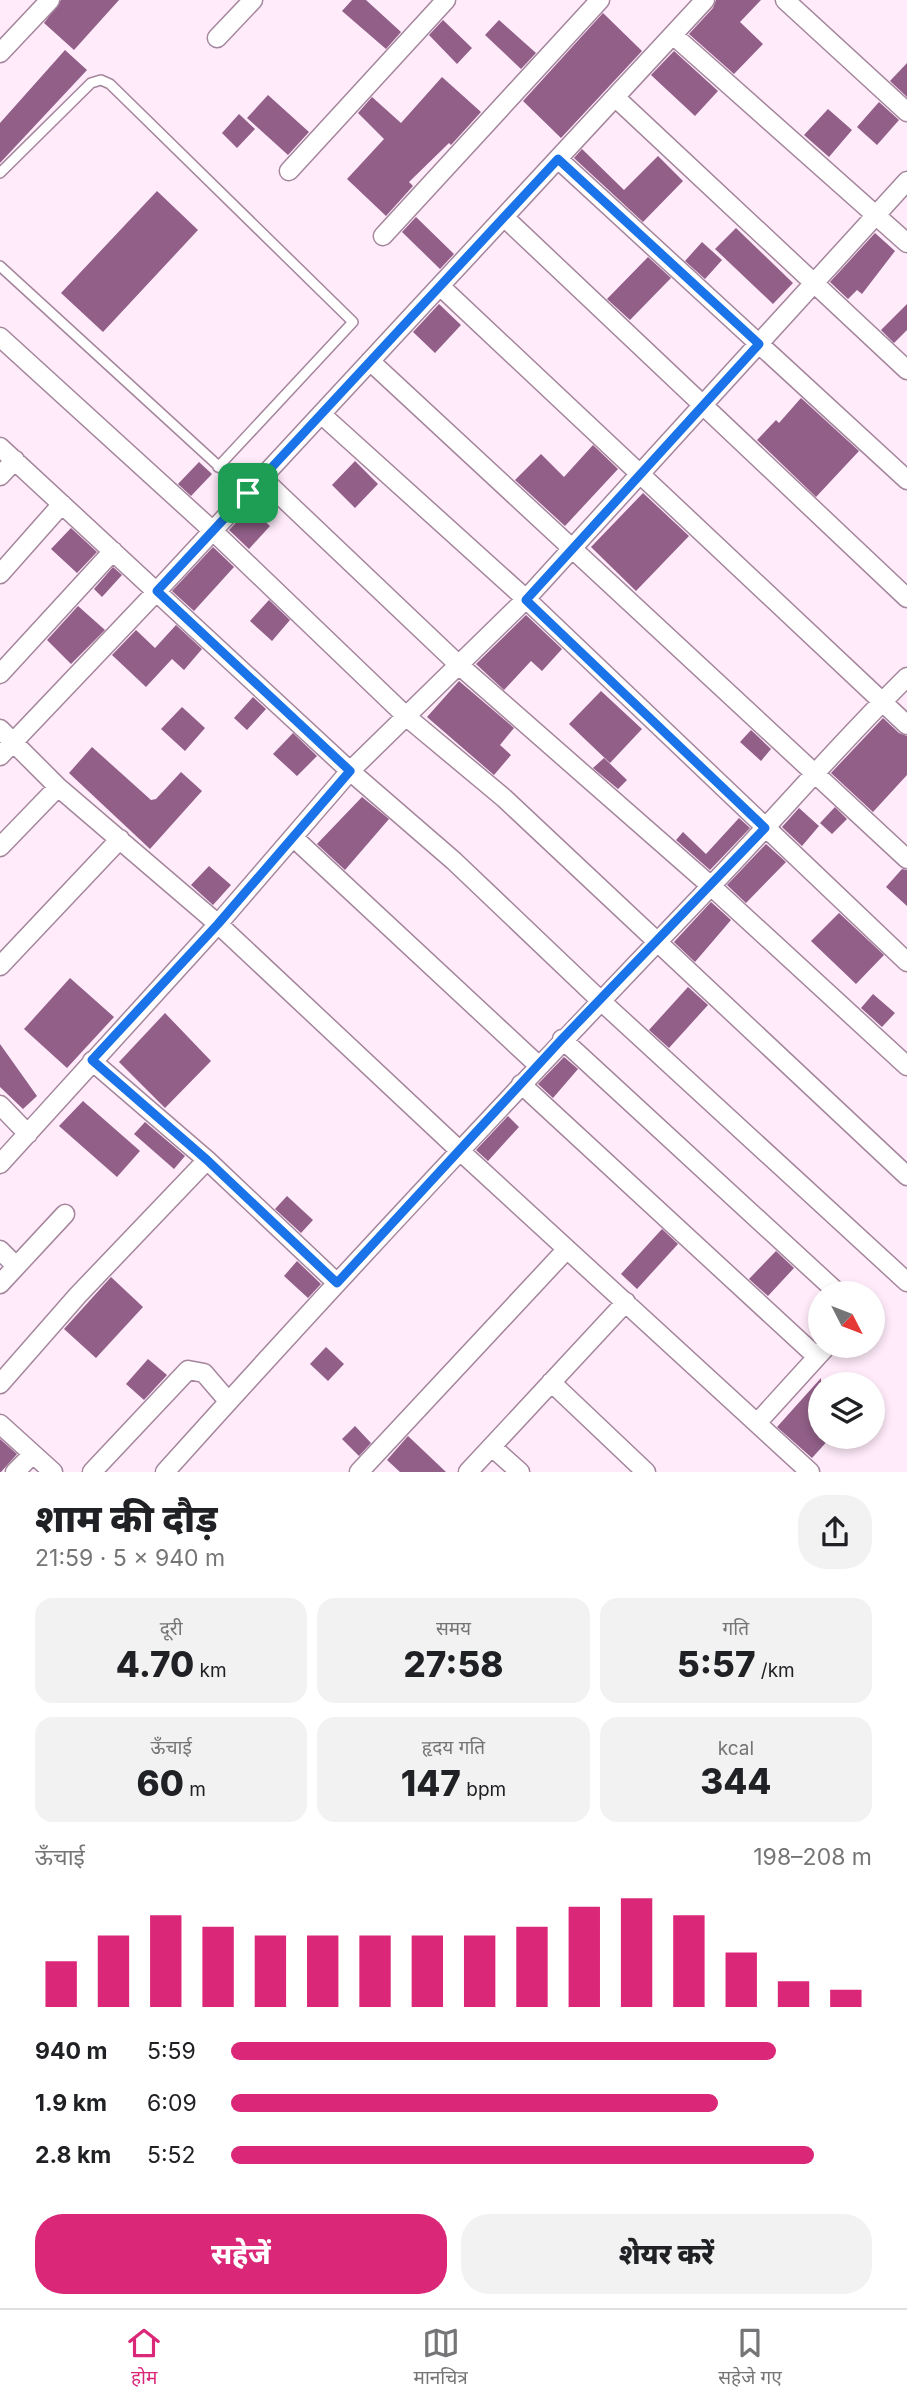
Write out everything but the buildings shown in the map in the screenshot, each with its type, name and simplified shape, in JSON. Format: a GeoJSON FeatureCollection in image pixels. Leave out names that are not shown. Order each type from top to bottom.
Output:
{"type":"FeatureCollection","features":[{"type":"Feature","properties":{"kind":"street"},"geometry":{"type":"LineString","coordinates":[[0,53],[50,0]]}},
{"type":"Feature","properties":{"kind":"street"},"geometry":{"type":"LineString","coordinates":[[217,38],[253,0]]}},
{"type":"Feature","properties":{"kind":"street"},"geometry":{"type":"LineString","coordinates":[[289,171],[446,0]]}},
{"type":"Feature","properties":{"kind":"street"},"geometry":{"type":"LineString","coordinates":[[383,236],[600,0]]}},
{"type":"Feature","properties":{"kind":"street"},"geometry":{"type":"LineString","coordinates":[[0,756],[213,531],[705,0]]}},
{"type":"Feature","properties":{"kind":"street"},"geometry":{"type":"LineString","coordinates":[[785,0],[907,112]]}},
{"type":"Feature","properties":{"kind":"street"},"geometry":{"type":"LineString","coordinates":[[673,35],[907,243]]}},
{"type":"Feature","properties":{"kind":"street"},"geometry":{"type":"LineString","coordinates":[[615,97],[907,370]]}},
{"type":"Feature","properties":{"kind":"street"},"geometry":{"type":"LineString","coordinates":[[558,159],[907,480]]}},
{"type":"Feature","properties":{"kind":"street"},"geometry":{"type":"LineString","coordinates":[[0,1164],[218,924],[350,771],[408,718],[526,600],[907,181]]}},
{"type":"Feature","properties":{"kind":"street"},"geometry":{"type":"LineString","coordinates":[[504,217],[907,598]]}},
{"type":"Feature","properties":{"kind":"street"},"geometry":{"type":"LineString","coordinates":[[440,286],[907,725]]}},
{"type":"Feature","properties":{"kind":"street"},"geometry":{"type":"LineString","coordinates":[[0,337],[213,531],[408,718],[504,798],[907,1176]]}},
{"type":"Feature","properties":{"kind":"street"},"geometry":{"type":"LineString","coordinates":[[370,361],[907,859]]}},
{"type":"Feature","properties":{"kind":"street"},"geometry":{"type":"LineString","coordinates":[[321,414],[526,600],[907,962]]}},
{"type":"Feature","properties":{"kind":"street"},"geometry":{"type":"LineString","coordinates":[[0,447],[350,771],[454,861],[601,1001],[907,1282]]}},
{"type":"Feature","properties":{"kind":"street"},"geometry":{"type":"LineString","coordinates":[[0,476],[15,460]]}},
{"type":"Feature","properties":{"kind":"street"},"geometry":{"type":"LineString","coordinates":[[262,478],[460,666],[711,886],[907,1066]]}},
{"type":"Feature","properties":{"kind":"street"},"geometry":{"type":"LineString","coordinates":[[0,574],[62,504]]}},
{"type":"Feature","properties":{"kind":"street"},"geometry":{"type":"LineString","coordinates":[[0,674],[113,551]]}},
{"type":"Feature","properties":{"kind":"street"},"geometry":{"type":"LineString","coordinates":[[165,1472],[562,1039],[711,886],[813,772],[907,677]]}},
{"type":"Feature","properties":{"kind":"street"},"geometry":{"type":"LineString","coordinates":[[0,729],[58,787],[218,924],[459,1150],[810,1472]]}},
{"type":"Feature","properties":{"kind":"street"},"geometry":{"type":"LineString","coordinates":[[0,847],[58,787]]}},
{"type":"Feature","properties":{"kind":"street"},"geometry":{"type":"LineString","coordinates":[[294,838],[538,1065]]}},
{"type":"Feature","properties":{"kind":"street"},"geometry":{"type":"LineString","coordinates":[[0,966],[120,839]]}},
{"type":"Feature","properties":{"kind":"street"},"geometry":{"type":"LineString","coordinates":[[562,1039],[825,1281]]}},
{"type":"Feature","properties":{"kind":"street"},"geometry":{"type":"LineString","coordinates":[[92,1060],[207,1160],[337,1283]]}},
{"type":"Feature","properties":{"kind":"street"},"geometry":{"type":"LineString","coordinates":[[520,1084],[808,1339]]}},
{"type":"Feature","properties":{"kind":"street"},"geometry":{"type":"LineString","coordinates":[[0,1105],[29,1134]]}},
{"type":"Feature","properties":{"kind":"street"},"geometry":{"type":"LineString","coordinates":[[0,1384],[78,1295],[207,1160]]}},
{"type":"Feature","properties":{"kind":"street"},"geometry":{"type":"LineString","coordinates":[[0,1284],[65,1214]]}},
{"type":"Feature","properties":{"kind":"street"},"geometry":{"type":"LineString","coordinates":[[359,1472],[567,1249]]}},
{"type":"Feature","properties":{"kind":"street"},"geometry":{"type":"LineString","coordinates":[[0,1250],[16,1266]]}},
{"type":"Feature","properties":{"kind":"street"},"geometry":{"type":"LineString","coordinates":[[468,1472],[626,1302]]}},
{"type":"Feature","properties":{"kind":"street"},"geometry":{"type":"LineString","coordinates":[[757,1423],[816,1358]]}},
{"type":"Feature","properties":{"kind":"street"},"geometry":{"type":"LineString","coordinates":[[92,1472],[188,1370],[204,1373],[228,1401]]}},
{"type":"Feature","properties":{"kind":"street"},"geometry":{"type":"LineString","coordinates":[[551,1382],[646,1472]]}},
{"type":"Feature","properties":{"kind":"street"},"geometry":{"type":"LineString","coordinates":[[0,1424],[53,1472]]}},
{"type":"Feature","properties":{"kind":"street"},"geometry":{"type":"LineString","coordinates":[[492,1447],[520,1472]]}},
{"type":"Feature","properties":{"kind":"street"},"geometry":{"type":"LineString","coordinates":[[15,1472],[33,1454]]}},
{"type":"Feature","properties":{"kind":"lane"},"geometry":{"type":"LineString","coordinates":[[0,173],[92,83],[102,80],[110,84],[353,322],[218,467]]}},
{"type":"Feature","properties":{"kind":"lane"},"geometry":{"type":"LineString","coordinates":[[0,266],[248,493]]}},
{"type":"Feature","properties":{"kind":"route"},"geometry":{"type":"LineString","coordinates":[[558,159],[759,344],[526,600],[765,828],[562,1039],[337,1283],[207,1160],[92,1060],[218,924],[350,771],[157,591],[248,493],[558,159]]}}]}
